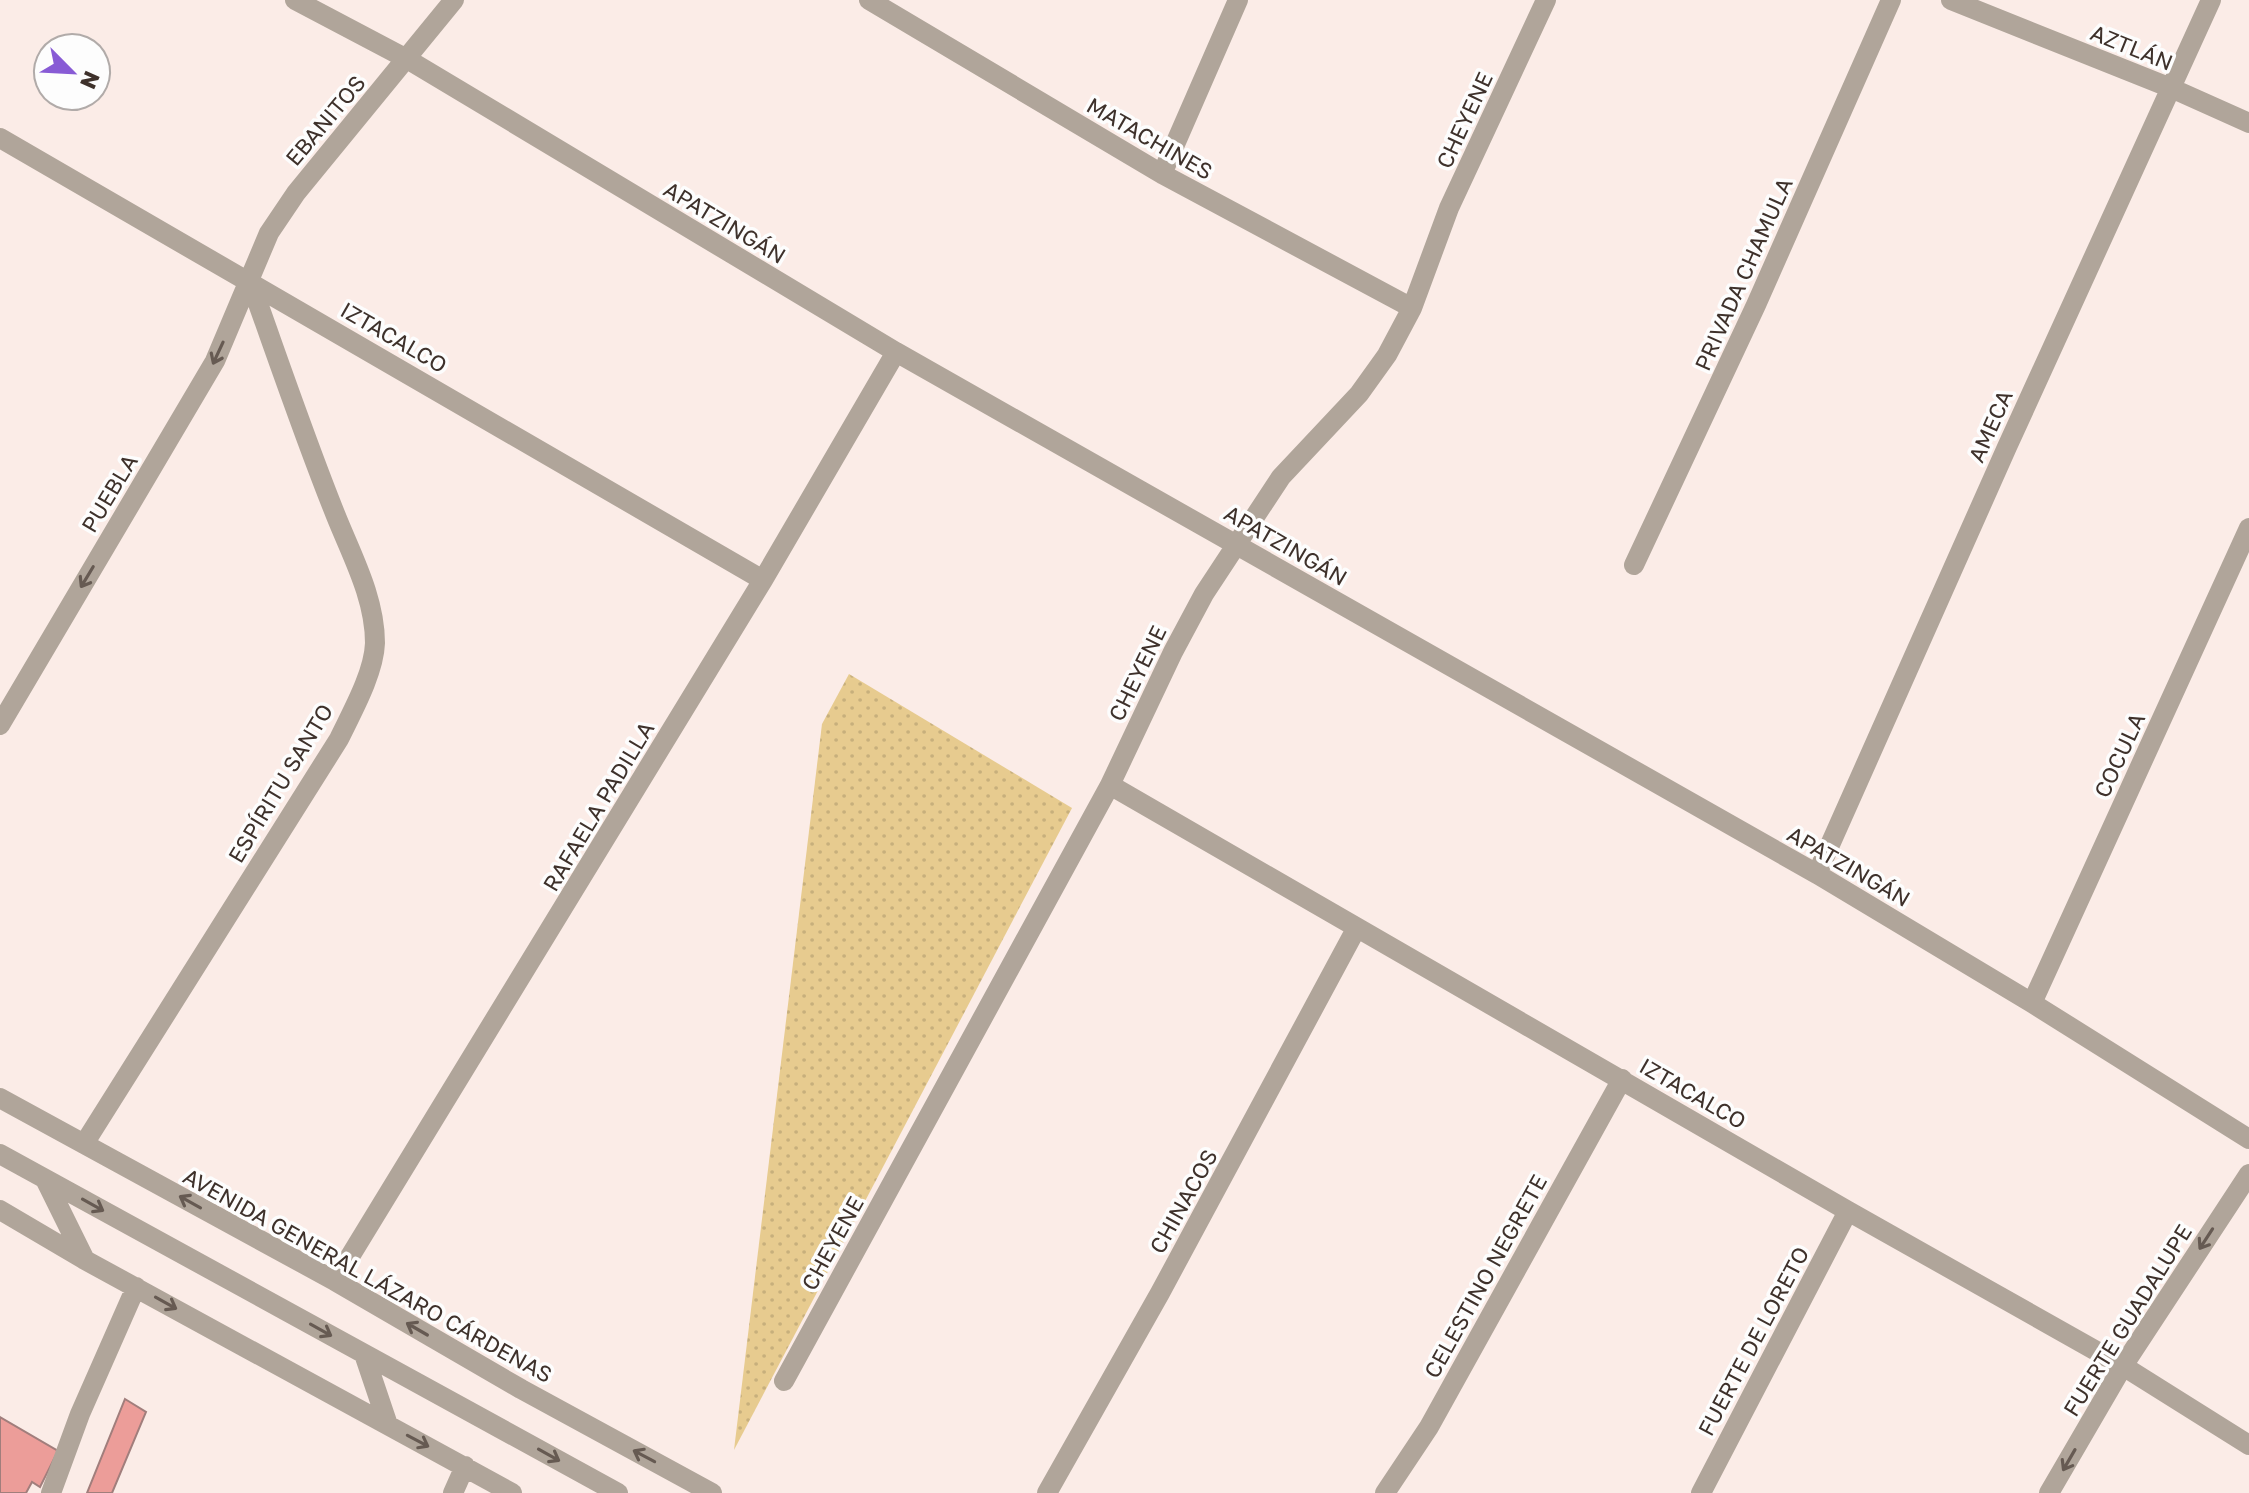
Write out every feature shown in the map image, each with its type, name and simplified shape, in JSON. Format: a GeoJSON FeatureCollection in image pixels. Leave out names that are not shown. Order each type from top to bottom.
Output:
{"type":"FeatureCollection","features":[{"type":"Feature","properties":{"kind":"street","name":"APATZINGÁN"},"geometry":{"type":"LineString","coordinates":[[295,0],[407,59],[896,352],[1817,874],[2032,1003],[2249,1139]]}},
{"type":"Feature","properties":{"kind":"street","name":"EBANITOS"},"geometry":{"type":"LineString","coordinates":[[250,281],[269,233],[296,193],[454,0]]}},
{"type":"Feature","properties":{"kind":"street"},"geometry":{"type":"LineString","coordinates":[[1162,174],[1238,0]]}},
{"type":"Feature","properties":{"kind":"street","name":"CHEYENE"},"geometry":{"type":"LineString","coordinates":[[784,1381],[1110,785],[1197,606],[1281,477],[1366,384],[1387,355],[1412,308],[1449,208],[1546,0]]}},
{"type":"Feature","properties":{"kind":"street","name":"PRIVADA CHAMULA"},"geometry":{"type":"LineString","coordinates":[[1634,565],[1756,305],[1891,0]]}},
{"type":"Feature","properties":{"kind":"street","name":"AZTLÁN"},"geometry":{"type":"LineString","coordinates":[[1951,0],[2171,88],[2249,123]]}},
{"type":"Feature","properties":{"kind":"street","name":"AMECA"},"geometry":{"type":"LineString","coordinates":[[1817,874],[2211,0]]}},
{"type":"Feature","properties":{"kind":"street","name":"MATACHINES"},"geometry":{"type":"LineString","coordinates":[[874,1],[1162,174],[1412,308]]}},
{"type":"Feature","properties":{"kind":"street","name":"IZTACALCO"},"geometry":{"type":"LineString","coordinates":[[0,138],[763,580]]}},
{"type":"Feature","properties":{"kind":"street","name":"PUEBLA"},"geometry":{"type":"LineString","coordinates":[[0,725],[215,361],[250,281]]}},
{"type":"Feature","properties":{"kind":"street","name":"ESPÍRITU SANTO"},"geometry":{"type":"LineString","coordinates":[[84,1144],[339,739],[364,683],[375,645],[371,608],[356,561],[336,516],[250,281]]}},
{"type":"Feature","properties":{"kind":"street","name":"RAFAELA PADILLA"},"geometry":{"type":"LineString","coordinates":[[335,1281],[763,580],[896,352]]}},
{"type":"Feature","properties":{"kind":"street","name":"COCULA"},"geometry":{"type":"LineString","coordinates":[[2032,1003],[2249,528]]}},
{"type":"Feature","properties":{"kind":"street","name":"IZTACALCO"},"geometry":{"type":"LineString","coordinates":[[1110,785],[1233,854],[1356,929],[2123,1366],[2249,1445]]}},
{"type":"Feature","properties":{"kind":"street","name":"CHINACOS"},"geometry":{"type":"LineString","coordinates":[[1047,1493],[1153,1306],[1356,929]]}},
{"type":"Feature","properties":{"kind":"street","name":"CELESTINO NEGRETE"},"geometry":{"type":"LineString","coordinates":[[1385,1493],[1429,1427],[1622,1079]]}},
{"type":"Feature","properties":{"kind":"street","name":"AVENIDA GENERAL LÁZARO CÁRDENAS"},"geometry":{"type":"LineString","coordinates":[[0,1098],[335,1281],[521,1389],[712,1493]]}},
{"type":"Feature","properties":{"kind":"street"},"geometry":{"type":"LineString","coordinates":[[0,1154],[618,1493]]}},
{"type":"Feature","properties":{"kind":"street","name":"FUERTE GUADALUPE"},"geometry":{"type":"LineString","coordinates":[[2049,1493],[2123,1366],[2249,1174]]}},
{"type":"Feature","properties":{"kind":"street"},"geometry":{"type":"LineString","coordinates":[[45,1179],[85,1260]]}},
{"type":"Feature","properties":{"kind":"street"},"geometry":{"type":"LineString","coordinates":[[0,1210],[85,1260],[512,1493]]}},
{"type":"Feature","properties":{"kind":"street","name":"FUERTE DE LORETO"},"geometry":{"type":"LineString","coordinates":[[1701,1493],[1848,1211]]}},
{"type":"Feature","properties":{"kind":"street"},"geometry":{"type":"LineString","coordinates":[[51,1493],[100,1364],[136,1287]]}},
{"type":"Feature","properties":{"kind":"street"},"geometry":{"type":"LineString","coordinates":[[364,1354],[388,1425]]}},
{"type":"Feature","properties":{"kind":"street"},"geometry":{"type":"LineString","coordinates":[[453,1493],[465,1466]]}},
{"type":"Feature","properties":{"kind":"shaded area"},"geometry":{"type":"Polygon","coordinates":[[[849,674],[1072,808],[734,1450],[822,724],[849,674]]]}},
{"type":"Feature","properties":{"kind":"building"},"geometry":{"type":"Polygon","coordinates":[[[125,1399],[146,1412],[112,1493],[87,1493],[125,1399]]]}},
{"type":"Feature","properties":{"kind":"building"},"geometry":{"type":"Polygon","coordinates":[[[0,1417],[58,1451],[40,1487],[32,1482],[26,1493],[0,1493],[0,1417]]]}}]}
